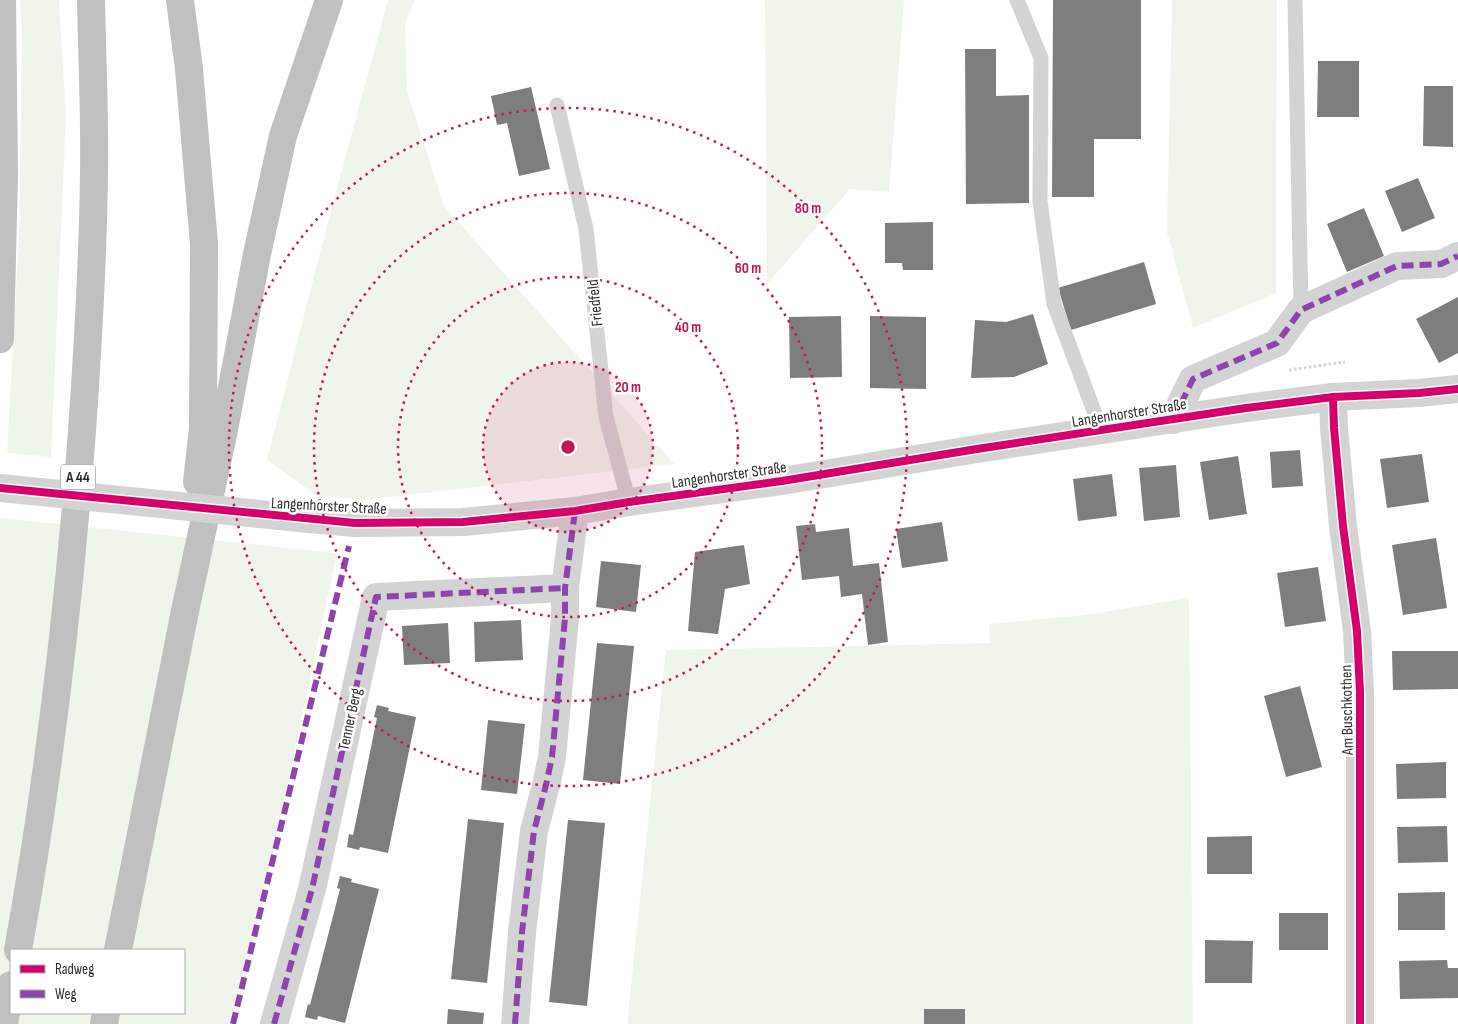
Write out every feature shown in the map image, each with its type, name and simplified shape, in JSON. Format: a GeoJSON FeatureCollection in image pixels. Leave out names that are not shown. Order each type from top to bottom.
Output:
{"type":"FeatureCollection","features":[{"type":"Feature","properties":{"kind":"highway"},"geometry":{"type":"LineString","coordinates":[[0,338],[4,174],[2,0]]}},
{"type":"Feature","properties":{"kind":"highway","name":"A 44"},"geometry":{"type":"LineString","coordinates":[[18,949],[33,868],[56,695],[75,522],[88,341],[94,173],[91,0]]}},
{"type":"Feature","properties":{"kind":"highway"},"geometry":{"type":"LineString","coordinates":[[180,0],[189,69],[204,244],[203,428],[185,610]]}},
{"type":"Feature","properties":{"kind":"highway"},"geometry":{"type":"LineString","coordinates":[[118,949],[185,610],[224,430],[257,254],[283,136],[329,0]]}},
{"type":"Feature","properties":{"kind":"highway"},"geometry":{"type":"LineString","coordinates":[[4,1024],[10,991]]}},
{"type":"Feature","properties":{"kind":"street","name":"Langenhorster Straße"},"geometry":{"type":"LineString","coordinates":[[1173,420],[1193,379],[1277,343],[1301,310],[1397,266],[1441,264],[1458,256]]}},
{"type":"Feature","properties":{"kind":"street","name":"Langenhorster Straße"},"geometry":{"type":"LineString","coordinates":[[0,488],[355,523],[463,522],[575,511],[782,481],[1246,408],[1332,397],[1419,393],[1458,389]]}},
{"type":"Feature","properties":{"kind":"street","name":"Am Buschkothen"},"geometry":{"type":"LineString","coordinates":[[1332,397],[1343,526],[1357,631],[1360,683],[1360,1024]]}},
{"type":"Feature","properties":{"kind":"street"},"geometry":{"type":"LineString","coordinates":[[515,1024],[522,932],[534,831],[552,757],[566,618],[565,588],[575,511]]}},
{"type":"Feature","properties":{"kind":"street","name":"Tenner Berg"},"geometry":{"type":"LineString","coordinates":[[274,1024],[312,889],[376,596],[565,588]]}},
{"type":"Feature","properties":{"kind":"lane","name":"Langenhorster Straße"},"geometry":{"type":"LineString","coordinates":[[1017,0],[1041,58],[1040,200],[1054,304],[1101,430]]}},
{"type":"Feature","properties":{"kind":"lane"},"geometry":{"type":"LineString","coordinates":[[1295,1],[1301,310]]}},
{"type":"Feature","properties":{"kind":"lane","name":"Friedfeld"},"geometry":{"type":"LineString","coordinates":[[557,105],[586,229],[606,416],[629,502]]}},
{"type":"Feature","properties":{"kind":"path"},"geometry":{"type":"LineString","coordinates":[[1283,371],[1345,362]]}},
{"type":"Feature","properties":{"kind":"shaded area"},"geometry":{"type":"Polygon","coordinates":[[[20,0],[59,0],[66,117],[51,457],[7,453],[19,237],[22,41],[20,0]]]}},
{"type":"Feature","properties":{"kind":"shaded area"},"geometry":{"type":"Polygon","coordinates":[[[388,0],[415,0],[405,23],[407,91],[444,206],[674,464],[364,500],[316,495],[267,460],[331,210],[388,0]]]}},
{"type":"Feature","properties":{"kind":"shaded area"},"geometry":{"type":"Polygon","coordinates":[[[765,0],[904,0],[889,192],[850,189],[767,284],[765,0]]]}},
{"type":"Feature","properties":{"kind":"shaded area"},"geometry":{"type":"Polygon","coordinates":[[[1172,0],[1277,0],[1276,293],[1193,328],[1167,232],[1172,0]]]}},
{"type":"Feature","properties":{"kind":"shaded area"},"geometry":{"type":"Polygon","coordinates":[[[0,518],[337,553],[236,1024],[0,1024],[0,518]]]}},
{"type":"Feature","properties":{"kind":"shaded area"},"geometry":{"type":"Polygon","coordinates":[[[1189,598],[1193,1024],[627,1024],[666,650],[990,643],[989,624],[1084,615],[1189,598]]]}},
{"type":"Feature","properties":{"kind":"building"},"geometry":{"type":"Polygon","coordinates":[[[1053,0],[1141,0],[1141,139],[1094,139],[1094,197],[1052,197],[1053,0]]]}},
{"type":"Feature","properties":{"kind":"building"},"geometry":{"type":"Polygon","coordinates":[[[965,49],[996,49],[996,96],[1029,95],[1029,203],[966,204],[965,49]]]}},
{"type":"Feature","properties":{"kind":"building"},"geometry":{"type":"Polygon","coordinates":[[[1318,61],[1359,61],[1359,117],[1317,117],[1318,61]]]}},
{"type":"Feature","properties":{"kind":"building"},"geometry":{"type":"Polygon","coordinates":[[[1424,86],[1453,86],[1453,147],[1423,146],[1424,86]]]}},
{"type":"Feature","properties":{"kind":"building"},"geometry":{"type":"Polygon","coordinates":[[[531,87],[550,169],[519,176],[507,123],[497,125],[491,96],[531,87]]]}},
{"type":"Feature","properties":{"kind":"building"},"geometry":{"type":"Polygon","coordinates":[[[1418,178],[1435,218],[1402,232],[1385,191],[1418,178]]]}},
{"type":"Feature","properties":{"kind":"building"},"geometry":{"type":"Polygon","coordinates":[[[1364,208],[1384,256],[1347,272],[1327,224],[1364,208]]]}},
{"type":"Feature","properties":{"kind":"building"},"geometry":{"type":"Polygon","coordinates":[[[933,222],[933,270],[903,270],[902,263],[885,263],[885,223],[933,222]]]}},
{"type":"Feature","properties":{"kind":"building"},"geometry":{"type":"Polygon","coordinates":[[[1144,262],[1156,304],[1071,330],[1058,288],[1144,262]]]}},
{"type":"Feature","properties":{"kind":"building"},"geometry":{"type":"Polygon","coordinates":[[[1458,297],[1458,353],[1439,363],[1416,319],[1458,297]]]}},
{"type":"Feature","properties":{"kind":"building"},"geometry":{"type":"Polygon","coordinates":[[[1033,314],[1048,364],[1014,377],[971,378],[975,320],[1006,322],[1033,314]]]}},
{"type":"Feature","properties":{"kind":"building"},"geometry":{"type":"Polygon","coordinates":[[[841,316],[842,377],[790,378],[789,317],[841,316]]]}},
{"type":"Feature","properties":{"kind":"building"},"geometry":{"type":"Polygon","coordinates":[[[870,316],[926,317],[926,389],[870,388],[870,316]]]}},
{"type":"Feature","properties":{"kind":"building"},"geometry":{"type":"Polygon","coordinates":[[[1300,450],[1303,486],[1272,488],[1270,452],[1300,450]]]}},
{"type":"Feature","properties":{"kind":"building"},"geometry":{"type":"Polygon","coordinates":[[[1422,454],[1429,502],[1387,508],[1380,459],[1422,454]]]}},
{"type":"Feature","properties":{"kind":"building"},"geometry":{"type":"Polygon","coordinates":[[[1238,456],[1247,514],[1209,520],[1200,462],[1238,456]]]}},
{"type":"Feature","properties":{"kind":"building"},"geometry":{"type":"Polygon","coordinates":[[[1176,465],[1180,517],[1144,521],[1139,468],[1176,465]]]}},
{"type":"Feature","properties":{"kind":"building"},"geometry":{"type":"Polygon","coordinates":[[[1112,474],[1117,516],[1078,521],[1073,479],[1112,474]]]}},
{"type":"Feature","properties":{"kind":"building"},"geometry":{"type":"Polygon","coordinates":[[[942,522],[948,561],[902,568],[896,529],[942,522]]]}},
{"type":"Feature","properties":{"kind":"building"},"geometry":{"type":"Polygon","coordinates":[[[815,524],[816,532],[849,528],[853,566],[879,563],[888,642],[868,645],[862,594],[841,597],[839,576],[802,580],[796,526],[815,524]]]}},
{"type":"Feature","properties":{"kind":"building"},"geometry":{"type":"Polygon","coordinates":[[[1436,538],[1447,608],[1403,615],[1392,545],[1436,538]]]}},
{"type":"Feature","properties":{"kind":"building"},"geometry":{"type":"Polygon","coordinates":[[[744,545],[750,584],[725,589],[718,634],[688,631],[695,552],[744,545]]]}},
{"type":"Feature","properties":{"kind":"building"},"geometry":{"type":"Polygon","coordinates":[[[601,561],[641,565],[636,612],[596,607],[601,561]]]}},
{"type":"Feature","properties":{"kind":"building"},"geometry":{"type":"Polygon","coordinates":[[[1318,567],[1326,621],[1285,627],[1277,573],[1318,567]]]}},
{"type":"Feature","properties":{"kind":"building"},"geometry":{"type":"Polygon","coordinates":[[[521,620],[523,660],[475,662],[474,622],[521,620]]]}},
{"type":"Feature","properties":{"kind":"building"},"geometry":{"type":"Polygon","coordinates":[[[448,623],[450,663],[404,665],[402,626],[448,623]]]}},
{"type":"Feature","properties":{"kind":"building"},"geometry":{"type":"Polygon","coordinates":[[[597,643],[634,646],[620,784],[583,780],[597,643]]]}},
{"type":"Feature","properties":{"kind":"building"},"geometry":{"type":"Polygon","coordinates":[[[1392,651],[1458,651],[1458,689],[1393,690],[1392,651]]]}},
{"type":"Feature","properties":{"kind":"building"},"geometry":{"type":"Polygon","coordinates":[[[1300,686],[1322,767],[1286,777],[1264,696],[1300,686]]]}},
{"type":"Feature","properties":{"kind":"building"},"geometry":{"type":"Polygon","coordinates":[[[377,705],[389,708],[388,711],[416,717],[388,853],[360,847],[359,850],[347,847],[349,834],[353,835],[356,821],[377,718],[374,717],[377,705]]]}},
{"type":"Feature","properties":{"kind":"building"},"geometry":{"type":"Polygon","coordinates":[[[488,720],[525,724],[517,794],[481,790],[488,720]]]}},
{"type":"Feature","properties":{"kind":"building"},"geometry":{"type":"Polygon","coordinates":[[[1446,762],[1446,798],[1397,799],[1396,764],[1446,762]]]}},
{"type":"Feature","properties":{"kind":"building"},"geometry":{"type":"Polygon","coordinates":[[[468,819],[504,823],[487,983],[451,979],[468,819]]]}},
{"type":"Feature","properties":{"kind":"building"},"geometry":{"type":"Polygon","coordinates":[[[568,820],[605,823],[587,1006],[549,1002],[568,820]]]}},
{"type":"Feature","properties":{"kind":"building"},"geometry":{"type":"Polygon","coordinates":[[[1447,826],[1448,862],[1398,863],[1397,827],[1447,826]]]}},
{"type":"Feature","properties":{"kind":"building"},"geometry":{"type":"Polygon","coordinates":[[[1252,836],[1252,874],[1207,874],[1207,837],[1252,836]]]}},
{"type":"Feature","properties":{"kind":"building"},"geometry":{"type":"Polygon","coordinates":[[[340,876],[352,879],[351,882],[379,889],[345,1023],[318,1016],[317,1020],[305,1017],[308,1004],[310,1005],[340,889],[337,888],[340,876]]]}},
{"type":"Feature","properties":{"kind":"building"},"geometry":{"type":"Polygon","coordinates":[[[1445,892],[1445,930],[1398,930],[1398,893],[1445,892]]]}},
{"type":"Feature","properties":{"kind":"building"},"geometry":{"type":"Polygon","coordinates":[[[1279,913],[1328,913],[1328,950],[1279,950],[1279,913]]]}},
{"type":"Feature","properties":{"kind":"building"},"geometry":{"type":"Polygon","coordinates":[[[1205,940],[1253,941],[1252,983],[1205,983],[1205,940]]]}},
{"type":"Feature","properties":{"kind":"building"},"geometry":{"type":"Polygon","coordinates":[[[1447,960],[1448,968],[1458,968],[1458,998],[1400,999],[1399,961],[1447,960]]]}},
{"type":"Feature","properties":{"kind":"building"},"geometry":{"type":"Polygon","coordinates":[[[448,1009],[484,1013],[483,1024],[447,1024],[448,1009]]]}},
{"type":"Feature","properties":{"kind":"building"},"geometry":{"type":"Polygon","coordinates":[[[924,1009],[965,1009],[965,1024],[924,1024],[924,1009]]]}},
{"type":"Feature","properties":{"kind":"marked path"},"geometry":{"type":"LineString","coordinates":[[1173,420],[1193,379],[1277,343],[1301,310],[1397,266],[1441,264],[1458,256]]}},
{"type":"Feature","properties":{"kind":"marked path"},"geometry":{"type":"LineString","coordinates":[[515,1024],[522,932],[534,831],[552,757],[565,618],[565,588],[575,511]]}},
{"type":"Feature","properties":{"kind":"marked path"},"geometry":{"type":"LineString","coordinates":[[233,1024],[349,546]]}},
{"type":"Feature","properties":{"kind":"marked path"},"geometry":{"type":"LineString","coordinates":[[274,1024],[312,889],[376,597],[565,588]]}},
{"type":"Feature","properties":{"kind":"cycle path"},"geometry":{"type":"LineString","coordinates":[[0,488],[355,523],[463,522],[575,511],[782,481],[1246,408],[1333,397],[1419,393],[1458,389]]}},
{"type":"Feature","properties":{"kind":"cycle path"},"geometry":{"type":"LineString","coordinates":[[1333,397],[1343,526],[1357,631],[1360,692],[1360,1024]]}}]}
